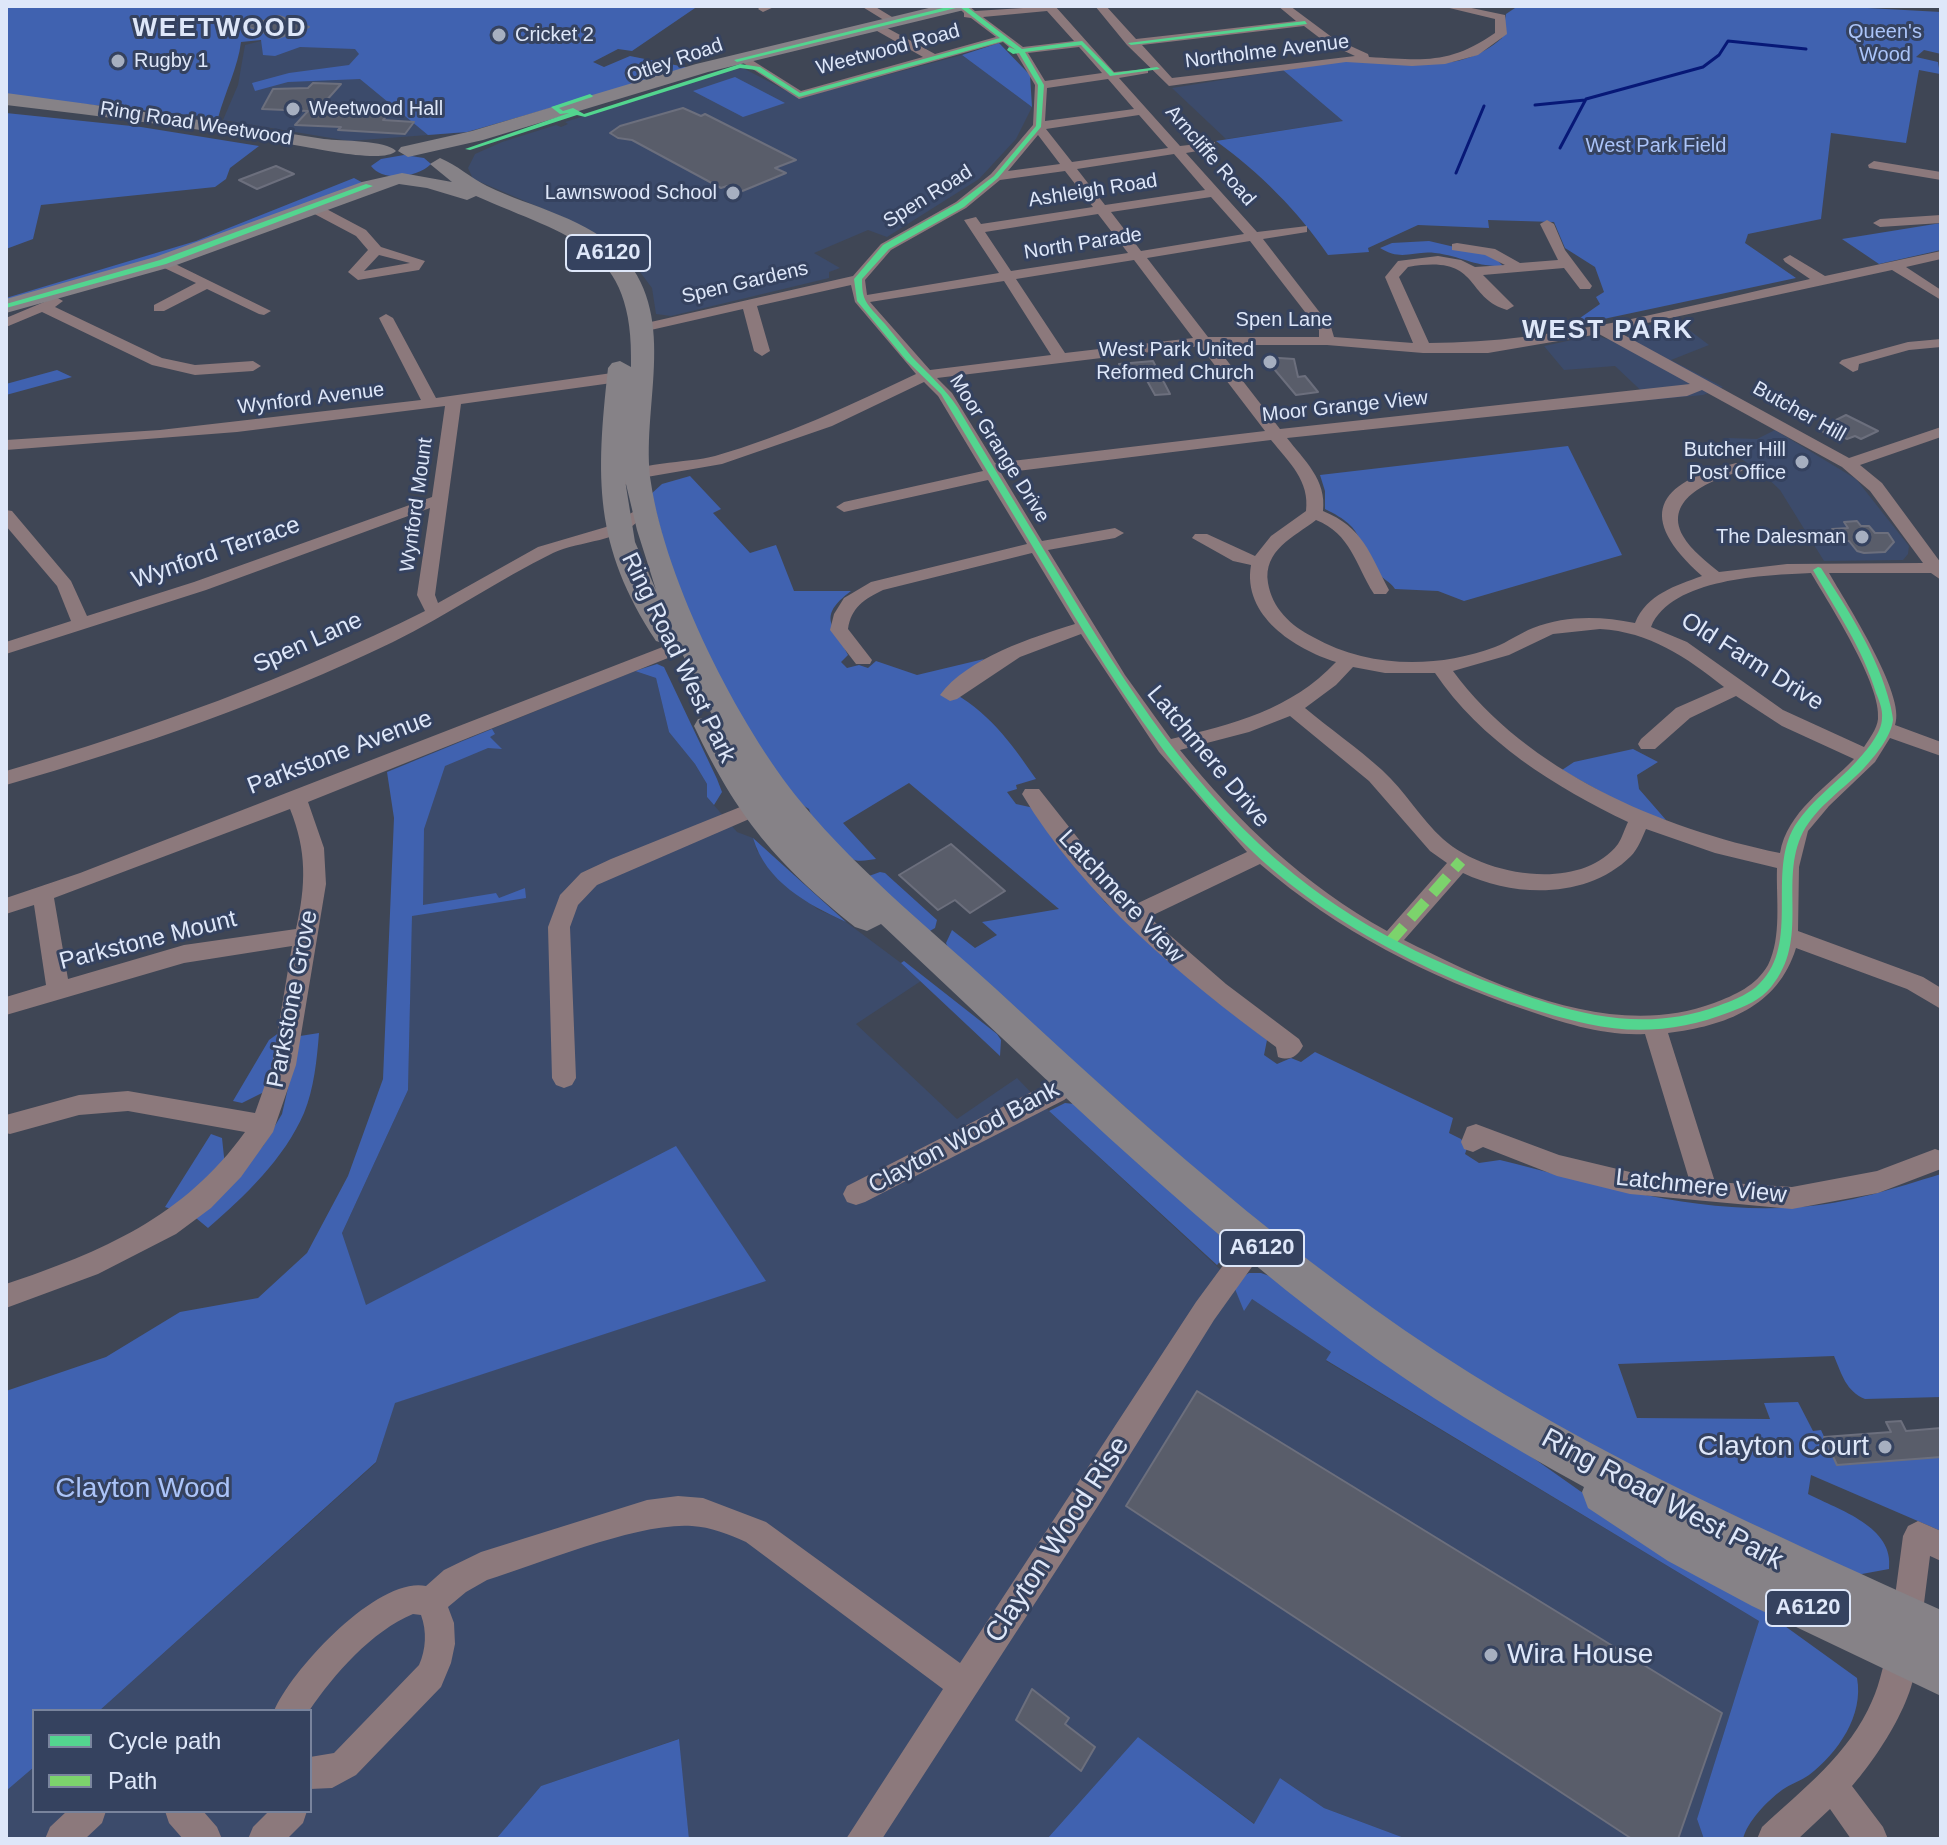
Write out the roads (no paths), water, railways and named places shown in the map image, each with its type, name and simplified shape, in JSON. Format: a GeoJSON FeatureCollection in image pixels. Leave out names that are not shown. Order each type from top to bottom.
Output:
{"type":"FeatureCollection","features":[{"type":"Feature","properties":{"kind":"highway","name":"Otley Road"},"geometry":{"type":"LineString","coordinates":[[408,151],[476,136],[743,59],[932,9],[960,6]]}},
{"type":"Feature","properties":{"kind":"highway","name":"Otley Road"},"geometry":{"type":"LineString","coordinates":[[397,180],[431,171],[440,163],[486,142],[743,59]]}},
{"type":"Feature","properties":{"kind":"highway","name":"Ring Road Weetwood"},"geometry":{"type":"LineString","coordinates":[[6,102],[214,125],[328,145],[386,151]]}},
{"type":"Feature","properties":{"kind":"highway","name":"Ring Road Weetwood"},"geometry":{"type":"LineString","coordinates":[[6,102],[298,147],[330,154],[358,168]]}},
{"type":"Feature","properties":{"kind":"highway","name":"A6120"},"geometry":{"type":"LineString","coordinates":[[358,168],[386,151],[408,151],[440,163]]}},
{"type":"Feature","properties":{"kind":"highway","name":"Ring Road West Park"},"geometry":{"type":"LineString","coordinates":[[440,163],[463,182],[571,229],[614,258],[637,291],[642,328],[637,461],[643,508],[682,645],[725,760],[768,802],[802,864],[927,969],[1031,1044],[1255,1242],[1428,1370],[1649,1497],[1755,1549],[1798,1580],[1927,1647]]}},
{"type":"Feature","properties":{"kind":"highway","name":"A6120"},"geometry":{"type":"LineString","coordinates":[[358,168],[397,180]]}},
{"type":"Feature","properties":{"kind":"highway"},"geometry":{"type":"LineString","coordinates":[[6,294],[86,273],[193,239],[332,184],[358,168]]}},
{"type":"Feature","properties":{"kind":"highway","name":"Ring Road West Park"},"geometry":{"type":"LineString","coordinates":[[397,180],[437,184],[503,209],[556,235],[594,264],[606,278],[621,313],[611,474],[618,530],[636,578],[682,645]]}},
{"type":"Feature","properties":{"kind":"highway"},"geometry":{"type":"LineString","coordinates":[[6,306],[163,262],[312,207],[397,180]]}},
{"type":"Feature","properties":{"kind":"highway","name":"Ring Road West Park"},"geometry":{"type":"LineString","coordinates":[[1516,1423],[1638,1518],[1742,1577],[1927,1647]]}},
{"type":"Feature","properties":{"kind":"street"},"geometry":{"type":"LineString","coordinates":[[866,6],[933,58]]}},
{"type":"Feature","properties":{"kind":"street"},"geometry":{"type":"LineString","coordinates":[[960,6],[1021,51],[1041,85],[1042,126],[1311,480],[1316,498],[1314,513],[1275,541],[1260,562],[1239,557],[1201,538]]}},
{"type":"Feature","properties":{"kind":"street"},"geometry":{"type":"LineString","coordinates":[[1100,6],[1131,43],[1305,23]]}},
{"type":"Feature","properties":{"kind":"street"},"geometry":{"type":"LineString","coordinates":[[1283,6],[1329,40],[1369,59],[1412,63],[1455,59],[1484,48],[1501,34],[1501,17],[1446,6]]}},
{"type":"Feature","properties":{"kind":"street"},"geometry":{"type":"LineString","coordinates":[[932,9],[975,16],[1050,7]]}},
{"type":"Feature","properties":{"kind":"street","name":"Arncliffe Road"},"geometry":{"type":"LineString","coordinates":[[1050,7],[1254,237],[1326,330],[1327,341]]}},
{"type":"Feature","properties":{"kind":"street","name":"Weetwood Road"},"geometry":{"type":"LineString","coordinates":[[743,59],[799,95],[1006,38]]}},
{"type":"Feature","properties":{"kind":"street"},"geometry":{"type":"LineString","coordinates":[[1021,51],[1082,43]]}},
{"type":"Feature","properties":{"kind":"street","name":"Northolme Avenue"},"geometry":{"type":"LineString","coordinates":[[1131,43],[1169,82],[1295,64],[1369,59]]}},
{"type":"Feature","properties":{"kind":"street"},"geometry":{"type":"LineString","coordinates":[[1041,85],[1144,71]]}},
{"type":"Feature","properties":{"kind":"street"},"geometry":{"type":"LineString","coordinates":[[1042,126],[1144,111]]}},
{"type":"Feature","properties":{"kind":"street","name":"Spen Road"},"geometry":{"type":"LineString","coordinates":[[858,279],[886,247],[961,205],[996,177],[1042,126]]}},
{"type":"Feature","properties":{"kind":"street"},"geometry":{"type":"LineString","coordinates":[[996,177],[1211,145]]}},
{"type":"Feature","properties":{"kind":"street"},"geometry":{"type":"LineString","coordinates":[[1874,165],[1941,176]]}},
{"type":"Feature","properties":{"kind":"street","name":"Ashleigh Road"},"geometry":{"type":"LineString","coordinates":[[977,229],[1215,192]]}},
{"type":"Feature","properties":{"kind":"street"},"geometry":{"type":"LineString","coordinates":[[961,205],[1062,360]]}},
{"type":"Feature","properties":{"kind":"street"},"geometry":{"type":"LineString","coordinates":[[312,207],[361,233],[376,250]]}},
{"type":"Feature","properties":{"kind":"street"},"geometry":{"type":"LineString","coordinates":[[1880,223],[1941,219]]}},
{"type":"Feature","properties":{"kind":"street"},"geometry":{"type":"LineString","coordinates":[[1547,224],[1558,251],[1585,286]]}},
{"type":"Feature","properties":{"kind":"street","name":"North Parade"},"geometry":{"type":"LineString","coordinates":[[871,298],[1302,229]]}},
{"type":"Feature","properties":{"kind":"street"},"geometry":{"type":"LineString","coordinates":[[1457,247],[1494,252],[1510,260],[1518,269]]}},
{"type":"Feature","properties":{"kind":"street","name":"Spen Lane"},"geometry":{"type":"LineString","coordinates":[[611,474],[637,461],[671,469],[716,461],[826,423],[926,375],[1205,341],[1327,341],[1423,348],[1488,348],[1601,329],[1941,255]]}},
{"type":"Feature","properties":{"kind":"street"},"geometry":{"type":"LineString","coordinates":[[1790,259],[1821,280]]}},
{"type":"Feature","properties":{"kind":"street"},"geometry":{"type":"LineString","coordinates":[[1423,348],[1413,331],[1392,273],[1403,264],[1430,261],[1453,263],[1472,272],[1494,300],[1507,306]]}},
{"type":"Feature","properties":{"kind":"street"},"geometry":{"type":"LineString","coordinates":[[163,262],[264,311]]}},
{"type":"Feature","properties":{"kind":"street"},"geometry":{"type":"LineString","coordinates":[[1472,272],[1567,263]]}},
{"type":"Feature","properties":{"kind":"street"},"geometry":{"type":"LineString","coordinates":[[1894,265],[1941,296]]}},
{"type":"Feature","properties":{"kind":"street"},"geometry":{"type":"LineString","coordinates":[[858,279],[860,299],[926,375]]}},
{"type":"Feature","properties":{"kind":"street","name":"Spen Gardens"},"geometry":{"type":"LineString","coordinates":[[642,328],[858,279]]}},
{"type":"Feature","properties":{"kind":"street"},"geometry":{"type":"LineString","coordinates":[[159,308],[208,283]]}},
{"type":"Feature","properties":{"kind":"street"},"geometry":{"type":"LineString","coordinates":[[6,323],[89,284]]}},
{"type":"Feature","properties":{"kind":"street"},"geometry":{"type":"LineString","coordinates":[[749,303],[762,351]]}},
{"type":"Feature","properties":{"kind":"street"},"geometry":{"type":"LineString","coordinates":[[43,307],[157,362],[195,370],[253,366]]}},
{"type":"Feature","properties":{"kind":"street"},"geometry":{"type":"LineString","coordinates":[[386,318],[431,404]]}},
{"type":"Feature","properties":{"kind":"street","name":"Butcher Hill"},"geometry":{"type":"LineString","coordinates":[[1601,329],[1848,464],[1876,487],[1938,571]]}},
{"type":"Feature","properties":{"kind":"street"},"geometry":{"type":"LineString","coordinates":[[1853,367],[1847,363],[1908,346],[1941,343]]}},
{"type":"Feature","properties":{"kind":"street","name":"Moor Grange Drive"},"geometry":{"type":"LineString","coordinates":[[926,375],[944,393],[1037,547]]}},
{"type":"Feature","properties":{"kind":"street","name":"Wynford Avenue"},"geometry":{"type":"LineString","coordinates":[[6,445],[251,428],[619,377]]}},
{"type":"Feature","properties":{"kind":"street","name":"Moor Grange View"},"geometry":{"type":"LineString","coordinates":[[844,507],[991,471],[1277,434],[1687,391],[1703,384]]}},
{"type":"Feature","properties":{"kind":"street","name":"Wynford Mount"},"geometry":{"type":"LineString","coordinates":[[438,611],[430,606],[426,595],[454,400]]}},
{"type":"Feature","properties":{"kind":"street"},"geometry":{"type":"LineString","coordinates":[[1848,464],[1939,434]]}},
{"type":"Feature","properties":{"kind":"street"},"geometry":{"type":"LineString","coordinates":[[637,461],[671,469]]}},
{"type":"Feature","properties":{"kind":"street"},"geometry":{"type":"LineString","coordinates":[[1714,577],[1673,534],[1669,512],[1675,500],[1691,485],[1736,468]]}},
{"type":"Feature","properties":{"kind":"street","name":"Wynford Terrace"},"geometry":{"type":"LineString","coordinates":[[6,648],[200,586],[422,504],[440,501]]}},
{"type":"Feature","properties":{"kind":"street","name":"Spen Lane"},"geometry":{"type":"LineString","coordinates":[[6,778],[147,734],[270,689],[438,611],[546,550],[618,530],[643,508]]}},
{"type":"Feature","properties":{"kind":"street"},"geometry":{"type":"LineString","coordinates":[[1314,513],[1339,523],[1352,537],[1380,590]]}},
{"type":"Feature","properties":{"kind":"street"},"geometry":{"type":"LineString","coordinates":[[6,515],[65,585],[81,624]]}},
{"type":"Feature","properties":{"kind":"street"},"geometry":{"type":"LineString","coordinates":[[618,530],[653,543]]}},
{"type":"Feature","properties":{"kind":"street"},"geometry":{"type":"LineString","coordinates":[[863,660],[839,630],[840,617],[858,595],[877,586],[1037,547],[1115,533]]}},
{"type":"Feature","properties":{"kind":"street","name":"Latchmere Drive"},"geometry":{"type":"LineString","coordinates":[[1037,547],[1135,707],[1224,817],[1262,854],[1307,890],[1389,943],[1441,969],[1578,1018],[1654,1027],[1699,1020],[1743,1002],[1764,987],[1779,968],[1787,936],[1789,863],[1798,831],[1868,757],[1885,729]]}},
{"type":"Feature","properties":{"kind":"street","name":"Old Farm Drive"},"geometry":{"type":"LineString","coordinates":[[1260,562],[1259,582],[1264,601],[1275,619],[1301,641],[1348,661],[1399,669],[1440,666],[1501,652],[1545,630],[1574,624],[1619,625],[1641,630],[1691,651],[1738,688],[1798,725],[1868,757]]}},
{"type":"Feature","properties":{"kind":"street"},"geometry":{"type":"LineString","coordinates":[[1818,570],[1854,632],[1885,699],[1888,719],[1885,729],[1941,749]]}},
{"type":"Feature","properties":{"kind":"street"},"geometry":{"type":"LineString","coordinates":[[1641,630],[1651,609],[1680,591],[1714,577],[1764,571],[1938,571]]}},
{"type":"Feature","properties":{"kind":"street"},"geometry":{"type":"LineString","coordinates":[[950,695],[987,665],[1011,652],[1085,627]]}},
{"type":"Feature","properties":{"kind":"street","name":"Parkstone Avenue"},"geometry":{"type":"LineString","coordinates":[[6,906],[43,895],[428,748],[682,645]]}},
{"type":"Feature","properties":{"kind":"street"},"geometry":{"type":"LineString","coordinates":[[1166,747],[1242,727],[1293,709],[1330,684],[1348,661]]}},
{"type":"Feature","properties":{"kind":"street"},"geometry":{"type":"LineString","coordinates":[[1440,666],[1459,693],[1506,736],[1586,793],[1639,821],[1737,853],[1789,863]]}},
{"type":"Feature","properties":{"kind":"street"},"geometry":{"type":"LineString","coordinates":[[1648,744],[1683,713],[1738,688]]}},
{"type":"Feature","properties":{"kind":"street"},"geometry":{"type":"LineString","coordinates":[[1293,709],[1376,776],[1437,846],[1474,869],[1523,883],[1570,880],[1602,868],[1626,849],[1639,821]]}},
{"type":"Feature","properties":{"kind":"street","name":"Latchmere View"},"geometry":{"type":"LineString","coordinates":[[1032,794],[1065,841],[1161,945],[1219,995],[1291,1046],[1286,1050]]}},
{"type":"Feature","properties":{"kind":"street","name":"Parkstone Grove"},"geometry":{"type":"LineString","coordinates":[[6,1296],[84,1269],[160,1232],[209,1194],[245,1155],[264,1125],[277,1091],[315,877],[315,856],[296,797]]}},
{"type":"Feature","properties":{"kind":"street"},"geometry":{"type":"LineString","coordinates":[[564,1078],[559,927],[568,901],[589,879],[619,864],[768,802]]}},
{"type":"Feature","properties":{"kind":"street"},"geometry":{"type":"LineString","coordinates":[[1133,915],[1262,854]]}},
{"type":"Feature","properties":{"kind":"street"},"geometry":{"type":"LineString","coordinates":[[1389,943],[1461,861]]}},
{"type":"Feature","properties":{"kind":"street"},"geometry":{"type":"LineString","coordinates":[[43,895],[58,989]]}},
{"type":"Feature","properties":{"kind":"street","name":"Parkstone Mount"},"geometry":{"type":"LineString","coordinates":[[6,1006],[184,954],[304,936]]}},
{"type":"Feature","properties":{"kind":"street"},"geometry":{"type":"LineString","coordinates":[[1787,936],[1915,983],[1941,1000]]}},
{"type":"Feature","properties":{"kind":"street"},"geometry":{"type":"LineString","coordinates":[[1654,1027],[1706,1192]]}},
{"type":"Feature","properties":{"kind":"street","name":"Clayton Wood Bank"},"geometry":{"type":"LineString","coordinates":[[856,1195],[1071,1082]]}},
{"type":"Feature","properties":{"kind":"street"},"geometry":{"type":"LineString","coordinates":[[10,1124],[79,1105],[128,1101],[264,1125]]}},
{"type":"Feature","properties":{"kind":"street","name":"Latchmere View"},"geometry":{"type":"LineString","coordinates":[[1473,1142],[1476,1134],[1557,1165],[1630,1183],[1792,1198],[1878,1182],[1935,1160]]}},
{"type":"Feature","properties":{"kind":"street","name":"Clayton Wood Rise"},"geometry":{"type":"LineString","coordinates":[[863,1839],[1096,1484],[1205,1311],[1255,1242]]}},
{"type":"Feature","properties":{"kind":"street"},"geometry":{"type":"LineString","coordinates":[[430,1603],[455,1581],[481,1567],[647,1515],[697,1510],[724,1516],[756,1532],[963,1684]]}},
{"type":"Feature","properties":{"kind":"street"},"geometry":{"type":"LineString","coordinates":[[1774,1839],[1855,1762],[1882,1720],[1897,1681],[1927,1647],[1918,1536],[1941,1546]]}},
{"type":"Feature","properties":{"kind":"street"},"geometry":{"type":"LineString","coordinates":[[291,1709],[308,1682],[367,1624],[408,1599],[419,1597],[430,1603],[438,1616],[441,1642],[439,1660],[430,1676],[345,1764],[312,1777]]}},
{"type":"Feature","properties":{"kind":"street"},"geometry":{"type":"LineString","coordinates":[[1832,1785],[1871,1839]]}},
{"type":"Feature","properties":{"kind":"street"},"geometry":{"type":"LineString","coordinates":[[62,1839],[88,1813]]}},
{"type":"Feature","properties":{"kind":"street"},"geometry":{"type":"LineString","coordinates":[[183,1813],[205,1839]]}},
{"type":"Feature","properties":{"kind":"street"},"geometry":{"type":"LineString","coordinates":[[265,1839],[289,1813]]}},
{"type":"Feature","properties":{"kind":"waterway"},"geometry":{"type":"LineString","coordinates":[[1560,148],[1586,99],[1703,67],[1719,55],[1728,41],[1806,49]]}},
{"type":"Feature","properties":{"kind":"waterway"},"geometry":{"type":"LineString","coordinates":[[1535,105],[1585,100]]}},
{"type":"Feature","properties":{"kind":"waterway"},"geometry":{"type":"LineString","coordinates":[[1456,173],[1484,106]]}},
{"type":"Feature","properties":{"kind":"place","name":"Cricket 2"},"geometry":{"type":"Point","coordinates":[499,35]}},
{"type":"Feature","properties":{"kind":"place","name":"Rugby 1"},"geometry":{"type":"Point","coordinates":[118,61]}},
{"type":"Feature","properties":{"kind":"place","name":"Weetwood Hall"},"geometry":{"type":"Point","coordinates":[293,109]}},
{"type":"Feature","properties":{"kind":"place","name":"Lawnswood School"},"geometry":{"type":"Point","coordinates":[733,193]}},
{"type":"Feature","properties":{"kind":"place","name":"West Park United Reformed Church"},"geometry":{"type":"Point","coordinates":[1270,362]}},
{"type":"Feature","properties":{"kind":"place","name":"Butcher Hill Post Office"},"geometry":{"type":"Point","coordinates":[1802,462]}},
{"type":"Feature","properties":{"kind":"place","name":"The Dalesman"},"geometry":{"type":"Point","coordinates":[1862,537]}},
{"type":"Feature","properties":{"kind":"place","name":"Clayton Court"},"geometry":{"type":"Point","coordinates":[1885,1447]}},
{"type":"Feature","properties":{"kind":"place","name":"Wira House"},"geometry":{"type":"Point","coordinates":[1491,1655]}},
{"type":"Feature","properties":{"kind":"district","name":"WEETWOOD"},"geometry":{"type":"Point","coordinates":[220,29]}},
{"type":"Feature","properties":{"kind":"district","name":"WEST PARK"},"geometry":{"type":"Point","coordinates":[1608,331]}},
{"type":"Feature","properties":{"kind":"park label","name":"Queen's Wood"},"geometry":{"type":"Point","coordinates":[1885,44]}},
{"type":"Feature","properties":{"kind":"park label","name":"West Park Field"},"geometry":{"type":"Point","coordinates":[1656,146]}},
{"type":"Feature","properties":{"kind":"park label","name":"Clayton Wood"},"geometry":{"type":"Point","coordinates":[143,1489]}}]}
